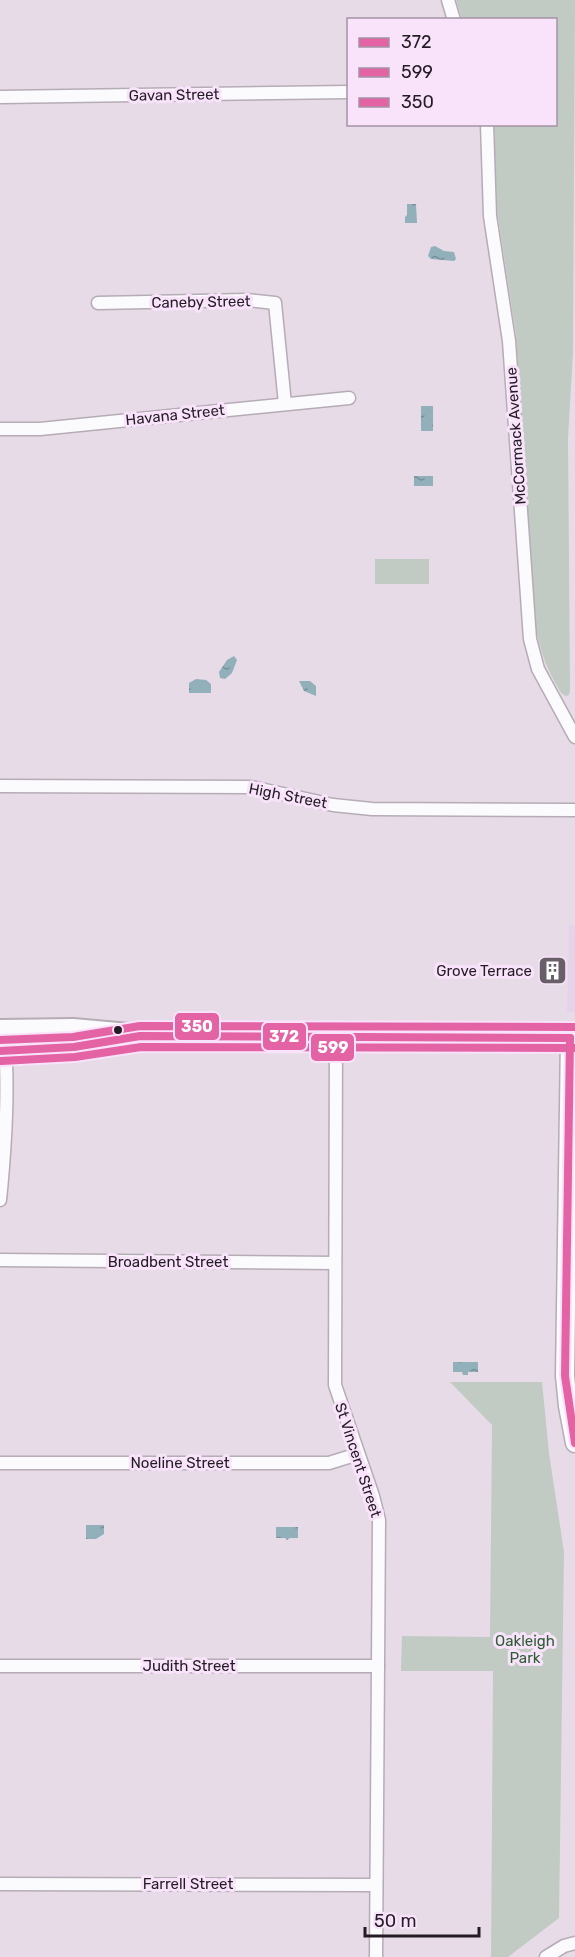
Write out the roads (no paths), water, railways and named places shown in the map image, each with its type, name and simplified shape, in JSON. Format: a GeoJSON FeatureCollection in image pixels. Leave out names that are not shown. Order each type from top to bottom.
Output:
{"type":"FeatureCollection","features":[{"type":"Feature","properties":{"kind":"highway"},"geometry":{"type":"LineString","coordinates":[[2,1041],[74,1047],[140,1036],[572,1038]]}},
{"type":"Feature","properties":{"kind":"street"},"geometry":{"type":"LineString","coordinates":[[448,0],[453,18]]}},
{"type":"Feature","properties":{"kind":"street","name":"Gavan Street"},"geometry":{"type":"LineString","coordinates":[[0,98],[347,92]]}},
{"type":"Feature","properties":{"kind":"street","name":"McCormack Avenue"},"geometry":{"type":"LineString","coordinates":[[487,126],[491,222],[509,341],[530,639],[538,669],[575,737]]}},
{"type":"Feature","properties":{"kind":"street","name":"Caneby Street"},"geometry":{"type":"LineString","coordinates":[[98,303],[247,300],[275,303],[285,404]]}},
{"type":"Feature","properties":{"kind":"street","name":"Havana Street"},"geometry":{"type":"LineString","coordinates":[[0,429],[40,429],[349,399]]}},
{"type":"Feature","properties":{"kind":"street","name":"High Street"},"geometry":{"type":"LineString","coordinates":[[0,786],[251,787],[333,805],[372,809],[575,810]]}},
{"type":"Feature","properties":{"kind":"street","name":"St Vincent Street"},"geometry":{"type":"LineString","coordinates":[[336,1036],[334,1385],[375,1502],[379,1520],[376,1957]]}},
{"type":"Feature","properties":{"kind":"street"},"geometry":{"type":"LineString","coordinates":[[572,1038],[566,1376],[568,1406],[575,1443]]}},
{"type":"Feature","properties":{"kind":"street"},"geometry":{"type":"LineString","coordinates":[[0,1200],[4,1158],[2,1041]]}},
{"type":"Feature","properties":{"kind":"street","name":"Broadbent Street"},"geometry":{"type":"LineString","coordinates":[[0,1260],[335,1263]]}},
{"type":"Feature","properties":{"kind":"street","name":"Noeline Street"},"geometry":{"type":"LineString","coordinates":[[0,1463],[319,1464],[335,1462],[358,1454]]}},
{"type":"Feature","properties":{"kind":"street","name":"Judith Street"},"geometry":{"type":"LineString","coordinates":[[0,1666],[378,1666]]}},
{"type":"Feature","properties":{"kind":"street","name":"Farrell Street"},"geometry":{"type":"LineString","coordinates":[[0,1884],[376,1885]]}},
{"type":"Feature","properties":{"kind":"street"},"geometry":{"type":"LineString","coordinates":[[546,1957],[564,1946],[575,1943]]}},
{"type":"Feature","properties":{"kind":"water"},"geometry":{"type":"Polygon","coordinates":[[[407,204],[416,204],[417,223],[405,223],[407,204]]]}},
{"type":"Feature","properties":{"kind":"water"},"geometry":{"type":"Polygon","coordinates":[[[435,246],[444,251],[454,252],[456,259],[454,261],[431,259],[428,256],[431,247],[435,246]]]}},
{"type":"Feature","properties":{"kind":"water"},"geometry":{"type":"Polygon","coordinates":[[[421,406],[433,406],[433,431],[421,431],[421,406]]]}},
{"type":"Feature","properties":{"kind":"water"},"geometry":{"type":"Polygon","coordinates":[[[414,476],[433,476],[433,486],[414,486],[414,476]]]}},
{"type":"Feature","properties":{"kind":"water"},"geometry":{"type":"Polygon","coordinates":[[[234,656],[237,660],[232,673],[225,679],[220,678],[219,672],[227,660],[234,656]]]}},
{"type":"Feature","properties":{"kind":"water"},"geometry":{"type":"Polygon","coordinates":[[[196,679],[206,680],[211,684],[211,693],[189,693],[189,683],[196,679]]]}},
{"type":"Feature","properties":{"kind":"water"},"geometry":{"type":"Polygon","coordinates":[[[299,681],[310,681],[316,686],[316,696],[304,691],[299,681]]]}},
{"type":"Feature","properties":{"kind":"water"},"geometry":{"type":"Polygon","coordinates":[[[453,1362],[478,1362],[478,1372],[468,1372],[468,1375],[463,1375],[462,1372],[453,1372],[453,1362]]]}},
{"type":"Feature","properties":{"kind":"water"},"geometry":{"type":"Polygon","coordinates":[[[86,1525],[104,1525],[104,1534],[96,1539],[86,1539],[86,1525]]]}},
{"type":"Feature","properties":{"kind":"water"},"geometry":{"type":"Polygon","coordinates":[[[276,1527],[298,1527],[298,1538],[287,1540],[276,1538],[276,1527]]]}},
{"type":"Feature","properties":{"kind":"place","name":"Grove Terrace"},"geometry":{"type":"Point","coordinates":[553,971]}},
{"type":"Feature","properties":{"kind":"park label","name":"Oakleigh Park"},"geometry":{"type":"Point","coordinates":[525,1650]}}]}
